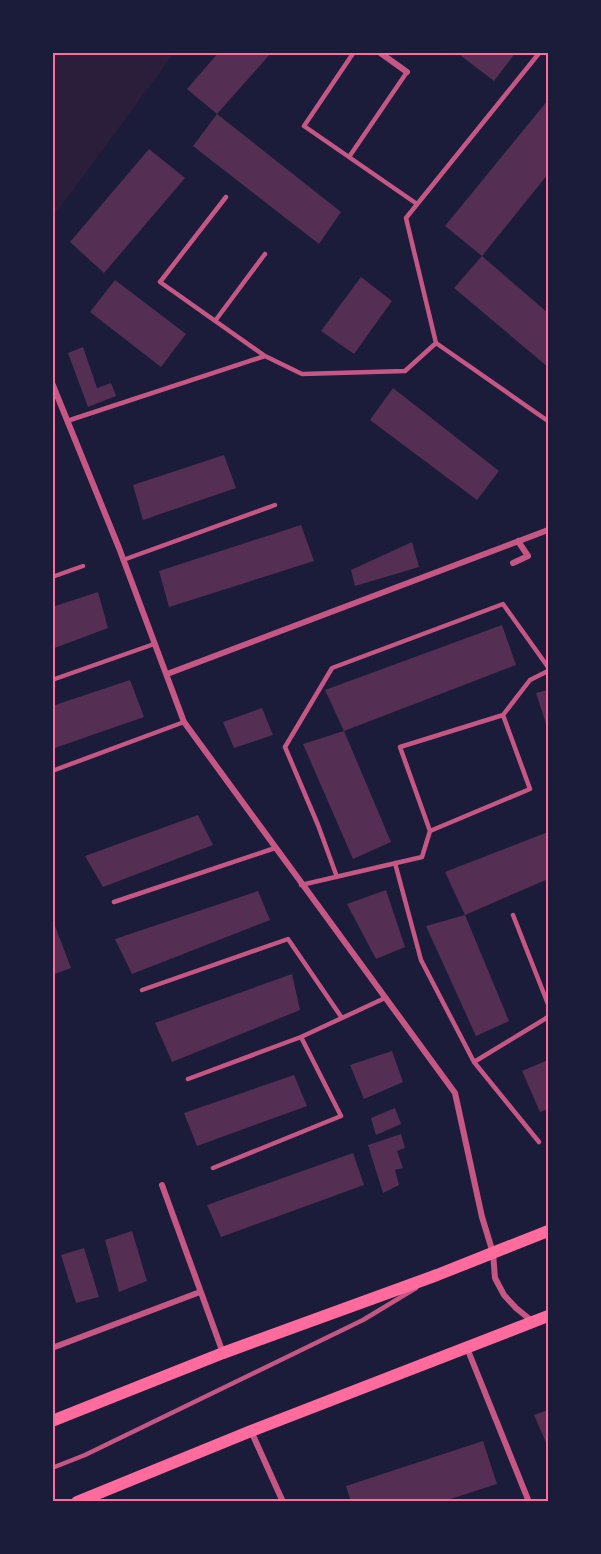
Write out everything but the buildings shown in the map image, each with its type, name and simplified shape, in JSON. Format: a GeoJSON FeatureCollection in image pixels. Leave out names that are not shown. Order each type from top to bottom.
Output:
{"type":"FeatureCollection","features":[{"type":"Feature","properties":{"kind":"main road"},"geometry":{"type":"LineString","coordinates":[[52,1421],[223,1353],[549,1231]]}},
{"type":"Feature","properties":{"kind":"main road"},"geometry":{"type":"LineString","coordinates":[[76,1502],[251,1431],[549,1316]]}},
{"type":"Feature","properties":{"kind":"street"},"geometry":{"type":"LineString","coordinates":[[380,52],[407,72]]}},
{"type":"Feature","properties":{"kind":"street"},"geometry":{"type":"LineString","coordinates":[[52,383],[123,560],[184,722],[455,1093],[482,1217],[493,1253],[495,1278],[504,1295],[534,1322]]}},
{"type":"Feature","properties":{"kind":"street"},"geometry":{"type":"LineString","coordinates":[[167,674],[549,530]]}},
{"type":"Feature","properties":{"kind":"street"},"geometry":{"type":"LineString","coordinates":[[513,563],[528,556],[518,542]]}},
{"type":"Feature","properties":{"kind":"street"},"geometry":{"type":"LineString","coordinates":[[162,1185],[223,1353]]}},
{"type":"Feature","properties":{"kind":"street"},"geometry":{"type":"LineString","coordinates":[[52,1348],[200,1292]]}},
{"type":"Feature","properties":{"kind":"street"},"geometry":{"type":"LineString","coordinates":[[467,1348],[529,1502]]}},
{"type":"Feature","properties":{"kind":"street"},"geometry":{"type":"LineString","coordinates":[[251,1431],[283,1502]]}},
{"type":"Feature","properties":{"kind":"lane"},"geometry":{"type":"LineString","coordinates":[[354,52],[304,126],[417,204]]}},
{"type":"Feature","properties":{"kind":"lane"},"geometry":{"type":"LineString","coordinates":[[540,52],[406,218],[436,343],[549,422]]}},
{"type":"Feature","properties":{"kind":"lane"},"geometry":{"type":"LineString","coordinates":[[349,157],[407,72]]}},
{"type":"Feature","properties":{"kind":"lane"},"geometry":{"type":"LineString","coordinates":[[226,197],[160,282],[265,356],[302,374],[405,370],[436,343]]}},
{"type":"Feature","properties":{"kind":"lane"},"geometry":{"type":"LineString","coordinates":[[215,321],[265,254]]}},
{"type":"Feature","properties":{"kind":"lane"},"geometry":{"type":"LineString","coordinates":[[67,421],[265,356]]}},
{"type":"Feature","properties":{"kind":"lane"},"geometry":{"type":"LineString","coordinates":[[123,560],[275,505]]}},
{"type":"Feature","properties":{"kind":"lane"},"geometry":{"type":"LineString","coordinates":[[52,577],[83,566]]}},
{"type":"Feature","properties":{"kind":"lane"},"geometry":{"type":"LineString","coordinates":[[302,885],[337,877],[395,863],[422,857],[430,831],[400,747],[503,715],[530,680],[549,669],[503,603],[332,668],[285,747],[337,877]]}},
{"type":"Feature","properties":{"kind":"lane"},"geometry":{"type":"LineString","coordinates":[[52,680],[154,644]]}},
{"type":"Feature","properties":{"kind":"lane"},"geometry":{"type":"LineString","coordinates":[[430,831],[530,789],[503,715]]}},
{"type":"Feature","properties":{"kind":"lane"},"geometry":{"type":"LineString","coordinates":[[52,771],[184,722]]}},
{"type":"Feature","properties":{"kind":"lane"},"geometry":{"type":"LineString","coordinates":[[114,903],[274,848]]}},
{"type":"Feature","properties":{"kind":"lane"},"geometry":{"type":"LineString","coordinates":[[395,863],[421,960],[474,1062],[538,1142]]}},
{"type":"Feature","properties":{"kind":"lane"},"geometry":{"type":"LineString","coordinates":[[513,915],[549,1004]]}},
{"type":"Feature","properties":{"kind":"lane"},"geometry":{"type":"LineString","coordinates":[[142,990],[288,939],[342,1018]]}},
{"type":"Feature","properties":{"kind":"lane"},"geometry":{"type":"LineString","coordinates":[[188,1079],[301,1037],[385,998]]}},
{"type":"Feature","properties":{"kind":"lane"},"geometry":{"type":"LineString","coordinates":[[474,1062],[549,1017]]}},
{"type":"Feature","properties":{"kind":"lane"},"geometry":{"type":"LineString","coordinates":[[213,1168],[341,1116],[301,1037]]}},
{"type":"Feature","properties":{"kind":"lane"},"geometry":{"type":"LineString","coordinates":[[52,1468],[96,1450],[363,1320],[436,1275]]}},
{"type":"Feature","properties":{"kind":"shaded area"},"geometry":{"type":"Polygon","coordinates":[[[52,53],[174,53],[53,217],[52,53]]]}}]}
